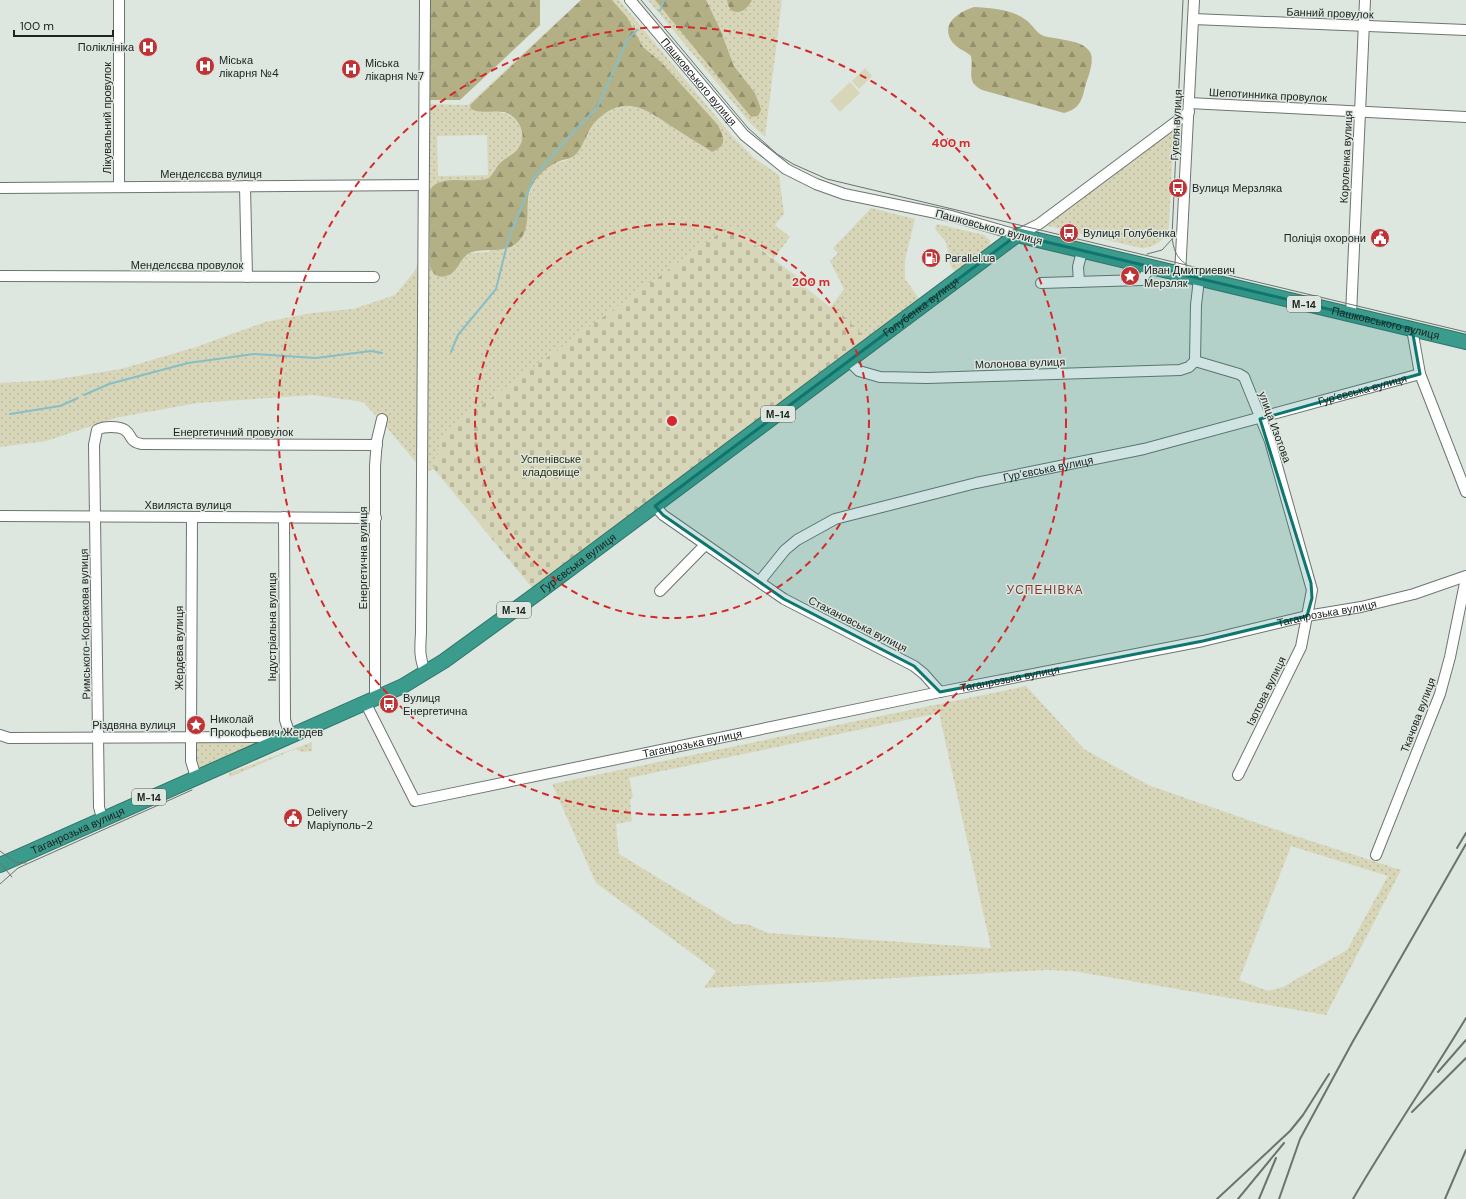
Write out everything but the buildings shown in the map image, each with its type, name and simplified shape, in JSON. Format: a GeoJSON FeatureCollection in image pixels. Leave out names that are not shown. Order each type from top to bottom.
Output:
{"type":"FeatureCollection","features":[{"type":"Feature","properties":{"kind":"highway","name":"Пашковського вулиця"},"geometry":{"type":"LineString","coordinates":[[1017,235],[1466,342]]}},
{"type":"Feature","properties":{"kind":"highway","name":"Голубенка вулиця"},"geometry":{"type":"LineString","coordinates":[[655,506],[1017,235]]}},
{"type":"Feature","properties":{"kind":"highway","name":"Гур’євська вулиця"},"geometry":{"type":"LineString","coordinates":[[370,700],[426,673],[655,506]]}},
{"type":"Feature","properties":{"kind":"highway","name":"Таганрозька вулиця"},"geometry":{"type":"LineString","coordinates":[[0,865],[196,777],[262,742],[285,737],[370,700]]}},
{"type":"Feature","properties":{"kind":"street","name":"Лікувальний провулок"},"geometry":{"type":"LineString","coordinates":[[120,0],[120,187]]}},
{"type":"Feature","properties":{"kind":"street"},"geometry":{"type":"LineString","coordinates":[[425,0],[420,651],[421,662],[426,673]]}},
{"type":"Feature","properties":{"kind":"street","name":"Пашковського вулиця"},"geometry":{"type":"LineString","coordinates":[[630,0],[744,135],[786,169],[816,184],[844,194],[951,216],[1017,235]]}},
{"type":"Feature","properties":{"kind":"street","name":"Гугеля вулиця"},"geometry":{"type":"LineString","coordinates":[[1180,275],[1194,0]]}},
{"type":"Feature","properties":{"kind":"street","name":"Короленка вулиця"},"geometry":{"type":"LineString","coordinates":[[1351,315],[1365,0]]}},
{"type":"Feature","properties":{"kind":"street","name":"Банний провулок"},"geometry":{"type":"LineString","coordinates":[[1193,20],[1466,30]]}},
{"type":"Feature","properties":{"kind":"street","name":"Голубенка вулиця"},"geometry":{"type":"LineString","coordinates":[[1017,235],[1039,224],[1189,107]]}},
{"type":"Feature","properties":{"kind":"street","name":"Шепотинника провулок"},"geometry":{"type":"LineString","coordinates":[[1189,107],[1466,117]]}},
{"type":"Feature","properties":{"kind":"street","name":"Менделєєва вулиця"},"geometry":{"type":"LineString","coordinates":[[0,188],[423,185]]}},
{"type":"Feature","properties":{"kind":"street"},"geometry":{"type":"LineString","coordinates":[[245,186],[247,276]]}},
{"type":"Feature","properties":{"kind":"street"},"geometry":{"type":"LineString","coordinates":[[1079,282],[1078,267],[1082,251]]}},
{"type":"Feature","properties":{"kind":"street"},"geometry":{"type":"LineString","coordinates":[[1041,283],[1142,280],[1150,267]]}},
{"type":"Feature","properties":{"kind":"street","name":"Менделєєва провулок"},"geometry":{"type":"LineString","coordinates":[[0,276],[374,277]]}},
{"type":"Feature","properties":{"kind":"street"},"geometry":{"type":"LineString","coordinates":[[1194,362],[1196,305],[1199,279]]}},
{"type":"Feature","properties":{"kind":"street"},"geometry":{"type":"LineString","coordinates":[[1412,329],[1420,374],[1466,492]]}},
{"type":"Feature","properties":{"kind":"street","name":"Молонова вулиця"},"geometry":{"type":"LineString","coordinates":[[849,361],[859,371],[868,375],[880,377],[927,378],[1180,370],[1189,367],[1194,362]]}},
{"type":"Feature","properties":{"kind":"street","name":"улица Изотова"},"geometry":{"type":"LineString","coordinates":[[1194,362],[1242,375],[1270,441],[1311,583],[1312,598],[1307,616]]}},
{"type":"Feature","properties":{"kind":"street","name":"Гур’євська вулиця"},"geometry":{"type":"LineString","coordinates":[[760,581],[785,550],[796,540],[835,519],[969,484],[1144,449],[1260,419],[1420,374]]}},
{"type":"Feature","properties":{"kind":"street","name":"Енергетична вулиця"},"geometry":{"type":"LineString","coordinates":[[370,700],[377,445],[382,419]]}},
{"type":"Feature","properties":{"kind":"street","name":"Енергетичний провулок"},"geometry":{"type":"LineString","coordinates":[[96,430],[101,428],[122,429],[127,432],[132,441],[142,444],[377,445]]}},
{"type":"Feature","properties":{"kind":"street","name":"Римського-Корсакова вулиця"},"geometry":{"type":"LineString","coordinates":[[96,430],[94,441],[99,807],[102,818]]}},
{"type":"Feature","properties":{"kind":"street"},"geometry":{"type":"LineString","coordinates":[[655,506],[663,515],[760,581]]}},
{"type":"Feature","properties":{"kind":"street","name":"Хвиляста вулиця"},"geometry":{"type":"LineString","coordinates":[[0,516],[95,518],[376,518]]}},
{"type":"Feature","properties":{"kind":"street","name":"Індустріальна вулиця"},"geometry":{"type":"LineString","coordinates":[[284,517],[285,737]]}},
{"type":"Feature","properties":{"kind":"street","name":"Жердєва вулиця"},"geometry":{"type":"LineString","coordinates":[[192,518],[191,761],[196,777]]}},
{"type":"Feature","properties":{"kind":"street"},"geometry":{"type":"LineString","coordinates":[[660,590],[705,545]]}},
{"type":"Feature","properties":{"kind":"street","name":"Таганрозька вулиця"},"geometry":{"type":"LineString","coordinates":[[370,700],[415,801],[940,692],[1203,641],[1307,616],[1361,607],[1414,594],[1466,577]]}},
{"type":"Feature","properties":{"kind":"street","name":"Ткачова вулиця"},"geometry":{"type":"LineString","coordinates":[[1376,855],[1440,694],[1450,656],[1466,577]]}},
{"type":"Feature","properties":{"kind":"street","name":"Стахановська вулиця"},"geometry":{"type":"LineString","coordinates":[[760,581],[799,607],[914,666],[924,674],[940,692]]}},
{"type":"Feature","properties":{"kind":"street","name":"Ізотова вулиця"},"geometry":{"type":"LineString","coordinates":[[1238,775],[1301,646],[1307,616]]}},
{"type":"Feature","properties":{"kind":"street","name":"Різдвяна вулиця"},"geometry":{"type":"LineString","coordinates":[[3,738],[191,737],[262,742]]}},
{"type":"Feature","properties":{"kind":"highlighted area"},"geometry":{"type":"Polygon","coordinates":[[[1017,235],[1412,329],[1420,374],[1260,419],[1311,583],[1312,598],[1307,616],[1203,641],[940,692],[914,666],[784,599],[663,515],[655,506],[1017,235]]]}},
{"type":"Feature","properties":{"kind":"green space"},"geometry":{"type":"Polygon","coordinates":[[[430,0],[540,0],[540,25],[460,100],[429,100],[430,0]]]}},
{"type":"Feature","properties":{"kind":"green space"},"geometry":{"type":"Polygon","coordinates":[[[580,0],[470,105],[475,111],[495,111],[513,117],[521,128],[522,133],[522,142],[518,149],[500,162],[489,178],[482,180],[448,181],[434,186],[429,191],[456,270],[465,257],[471,253],[488,252],[527,223],[530,192],[537,177],[549,166],[569,159],[576,153],[594,122],[612,110],[627,105],[643,108],[663,119],[712,152],[721,147],[723,144],[723,137],[718,125],[661,62],[643,47],[627,17],[612,0],[619,0],[734,138],[754,158],[779,175],[784,214],[775,225],[790,237],[774,258],[729,226],[444,432],[434,469],[424,472],[363,402],[313,395],[197,403],[115,418],[46,441],[0,447],[0,383],[52,380],[121,369],[196,347],[265,322],[312,313],[353,309],[395,295],[414,272],[423,253],[426,104],[468,105],[580,0]],[[487,135],[437,136],[438,176],[488,175],[487,135]]]}},
{"type":"Feature","properties":{"kind":"green space"},"geometry":{"type":"Polygon","coordinates":[[[581,0],[612,0],[627,17],[643,47],[661,62],[718,125],[723,137],[723,144],[721,147],[712,152],[653,114],[636,107],[618,107],[608,111],[594,123],[582,146],[574,156],[560,161],[542,172],[532,185],[528,202],[525,232],[517,243],[504,249],[472,252],[464,257],[456,269],[449,275],[440,277],[436,275],[430,267],[429,191],[434,185],[448,180],[481,180],[489,178],[497,166],[513,154],[522,142],[522,131],[514,117],[504,112],[482,112],[474,110],[471,109],[470,105],[581,0]]]}},
{"type":"Feature","properties":{"kind":"green space"},"geometry":{"type":"Polygon","coordinates":[[[648,0],[655,0],[751,117],[754,117],[759,103],[755,93],[734,66],[720,29],[706,0],[727,0],[727,3],[750,5],[752,0],[782,0],[765,137],[751,124],[648,0]]]}},
{"type":"Feature","properties":{"kind":"green space"},"geometry":{"type":"Polygon","coordinates":[[[655,0],[706,0],[720,29],[734,66],[755,93],[761,110],[758,116],[751,117],[655,0]]]}},
{"type":"Feature","properties":{"kind":"green space"},"geometry":{"type":"Polygon","coordinates":[[[727,0],[752,0],[742,11],[734,12],[728,6],[727,0]]]}},
{"type":"Feature","properties":{"kind":"green space"},"geometry":{"type":"Polygon","coordinates":[[[974,7],[1014,13],[1026,20],[1044,36],[1075,42],[1086,48],[1090,52],[1092,60],[1083,96],[1079,104],[1073,109],[1064,113],[982,90],[977,86],[971,76],[971,56],[953,43],[949,36],[948,30],[952,20],[962,12],[974,7]]]}},
{"type":"Feature","properties":{"kind":"green space"},"geometry":{"type":"Polygon","coordinates":[[[865,68],[872,76],[859,89],[852,81],[865,68]]]}},
{"type":"Feature","properties":{"kind":"green space"},"geometry":{"type":"Polygon","coordinates":[[[850,82],[860,93],[840,112],[830,101],[850,82]]]}},
{"type":"Feature","properties":{"kind":"green space"},"geometry":{"type":"Polygon","coordinates":[[[1174,129],[1169,226],[1165,236],[1155,245],[1141,248],[1044,225],[1174,129]]]}},
{"type":"Feature","properties":{"kind":"green space"},"geometry":{"type":"Polygon","coordinates":[[[871,208],[915,219],[905,260],[905,279],[920,300],[867,339],[832,305],[844,289],[830,261],[838,253],[833,248],[871,208]]]}},
{"type":"Feature","properties":{"kind":"green space"},"geometry":{"type":"Polygon","coordinates":[[[937,224],[984,235],[990,240],[990,248],[956,273],[951,267],[946,242],[935,229],[937,224]]]}},
{"type":"Feature","properties":{"kind":"green space","name":"Успенівське кладовище"},"geometry":{"type":"Polygon","coordinates":[[[729,226],[807,284],[805,287],[830,307],[832,305],[867,339],[534,590],[434,469],[444,432],[729,226]]]}},
{"type":"Feature","properties":{"kind":"green space"},"geometry":{"type":"Polygon","coordinates":[[[1026,686],[1084,749],[1148,785],[1286,833],[1401,870],[1326,1015],[1073,971],[1046,970],[704,988],[716,971],[596,883],[552,784],[1026,686]],[[939,713],[629,778],[633,796],[630,800],[632,821],[616,824],[619,854],[734,924],[747,924],[768,933],[991,948],[939,713]],[[1291,846],[1239,980],[1268,991],[1283,987],[1347,950],[1388,876],[1291,846]]]}},
{"type":"Feature","properties":{"kind":"green space"},"geometry":{"type":"Polygon","coordinates":[[[197,741],[258,742],[259,743],[197,770],[197,741]]]}},
{"type":"Feature","properties":{"kind":"green space"},"geometry":{"type":"Polygon","coordinates":[[[312,742],[312,751],[302,752],[295,749],[230,777],[229,773],[312,742]]]}},
{"type":"Feature","properties":{"kind":"waterway"},"geometry":{"type":"LineString","coordinates":[[660,11],[664,0]]}},
{"type":"Feature","properties":{"kind":"waterway"},"geometry":{"type":"LineString","coordinates":[[451,352],[458,335],[496,289],[509,237],[534,177],[571,134],[597,108],[627,40],[637,30]]}},
{"type":"Feature","properties":{"kind":"waterway"},"geometry":{"type":"LineString","coordinates":[[84,395],[109,384],[188,363],[254,354],[316,358],[371,351],[382,353]]}},
{"type":"Feature","properties":{"kind":"waterway"},"geometry":{"type":"LineString","coordinates":[[10,414],[60,406],[78,398]]}},
{"type":"Feature","properties":{"kind":"tram line"},"geometry":{"type":"LineString","coordinates":[[641,0],[748,128],[777,154],[793,164],[827,179],[1466,332]]}},
{"type":"Feature","properties":{"kind":"tram line"},"geometry":{"type":"LineString","coordinates":[[1183,0],[1172,236],[1173,245],[1176,252],[1180,259],[1186,264]]}},
{"type":"Feature","properties":{"kind":"tram line"},"geometry":{"type":"LineString","coordinates":[[1147,254],[1162,250],[1174,237]]}},
{"type":"Feature","properties":{"kind":"tram line"},"geometry":{"type":"LineString","coordinates":[[0,884],[18,868],[192,790]]}},
{"type":"Feature","properties":{"kind":"tram line"},"geometry":{"type":"LineString","coordinates":[[0,851],[15,862],[26,863]]}},
{"type":"Feature","properties":{"kind":"tram line"},"geometry":{"type":"LineString","coordinates":[[0,863],[12,877]]}},
{"type":"Feature","properties":{"kind":"railway"},"geometry":{"type":"LineString","coordinates":[[1457,848],[1466,833]]}},
{"type":"Feature","properties":{"kind":"railway"},"geometry":{"type":"LineString","coordinates":[[1279,1199],[1300,1139],[1352,1043],[1466,844]]}},
{"type":"Feature","properties":{"kind":"railway"},"geometry":{"type":"LineString","coordinates":[[1353,1199],[1466,1018]]}},
{"type":"Feature","properties":{"kind":"railway"},"geometry":{"type":"LineString","coordinates":[[1438,1072],[1466,1040]]}},
{"type":"Feature","properties":{"kind":"railway"},"geometry":{"type":"LineString","coordinates":[[1412,1112],[1466,1058]]}},
{"type":"Feature","properties":{"kind":"railway"},"geometry":{"type":"LineString","coordinates":[[1217,1199],[1290,1131],[1303,1115],[1329,1074]]}},
{"type":"Feature","properties":{"kind":"railway"},"geometry":{"type":"LineString","coordinates":[[1238,1199],[1284,1143]]}},
{"type":"Feature","properties":{"kind":"railway"},"geometry":{"type":"LineString","coordinates":[[1445,1199],[1466,1150]]}},
{"type":"Feature","properties":{"kind":"railway"},"geometry":{"type":"LineString","coordinates":[[1259,1199],[1276,1158]]}},
{"type":"Feature","properties":{"kind":"place","name":"Поліклініка"},"geometry":{"type":"Point","coordinates":[148,47]}},
{"type":"Feature","properties":{"kind":"place","name":"Міська лікарня №4"},"geometry":{"type":"Point","coordinates":[205,66]}},
{"type":"Feature","properties":{"kind":"place","name":"Міська лікарня №7"},"geometry":{"type":"Point","coordinates":[351,69]}},
{"type":"Feature","properties":{"kind":"place","name":"Вулиця Мерзляка"},"geometry":{"type":"Point","coordinates":[1178,188]}},
{"type":"Feature","properties":{"kind":"place","name":"Вулиця Голубенка"},"geometry":{"type":"Point","coordinates":[1069,233]}},
{"type":"Feature","properties":{"kind":"place","name":"Поліція охорони"},"geometry":{"type":"Point","coordinates":[1380,238]}},
{"type":"Feature","properties":{"kind":"place","name":"Parallel.ua"},"geometry":{"type":"Point","coordinates":[931,258]}},
{"type":"Feature","properties":{"kind":"place","name":"Иван Дмитриевич Мерзляк"},"geometry":{"type":"Point","coordinates":[1130,276]}},
{"type":"Feature","properties":{"kind":"place","name":"Вулиця Енергетична"},"geometry":{"type":"Point","coordinates":[389,704]}},
{"type":"Feature","properties":{"kind":"place","name":"Николай Прокофьевич Жердев"},"geometry":{"type":"Point","coordinates":[196,725]}},
{"type":"Feature","properties":{"kind":"place","name":"Delivery Марiуполь-2"},"geometry":{"type":"Point","coordinates":[293,818]}},
{"type":"Feature","properties":{"kind":"district","name":"УСПЕНІВКА"},"geometry":{"type":"Point","coordinates":[1045,590]}}]}
